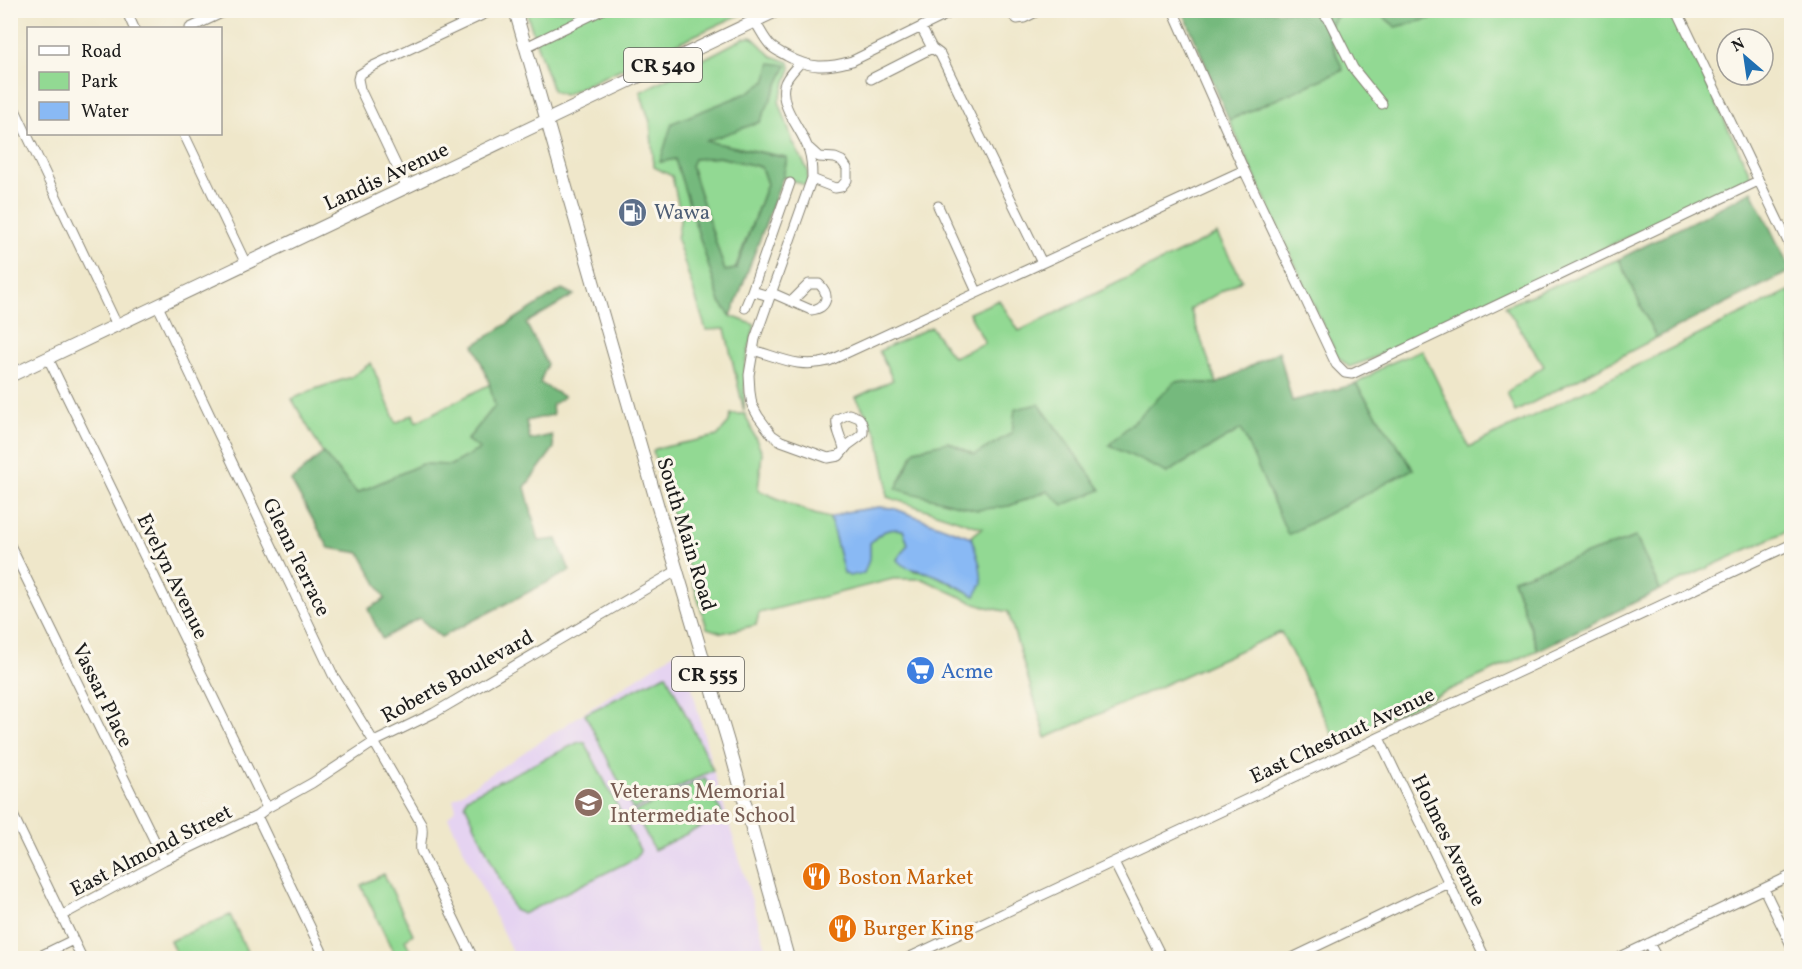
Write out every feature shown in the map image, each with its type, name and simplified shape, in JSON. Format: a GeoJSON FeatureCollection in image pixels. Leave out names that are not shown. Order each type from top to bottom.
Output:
{"type":"FeatureCollection","features":[{"type":"Feature","properties":{"kind":"main road","name":"South Main Road"},"geometry":{"type":"LineString","coordinates":[[515,10],[728,742],[788,958]]}},
{"type":"Feature","properties":{"kind":"main road","name":"Landis Avenue"},"geometry":{"type":"LineString","coordinates":[[10,376],[778,10]]}},
{"type":"Feature","properties":{"kind":"street"},"geometry":{"type":"LineString","coordinates":[[126,10],[134,27]]}},
{"type":"Feature","properties":{"kind":"street"},"geometry":{"type":"LineString","coordinates":[[192,27],[228,10]]}},
{"type":"Feature","properties":{"kind":"street"},"geometry":{"type":"LineString","coordinates":[[407,188],[358,83],[359,75],[367,69],[493,10]]}},
{"type":"Feature","properties":{"kind":"street"},"geometry":{"type":"LineString","coordinates":[[526,47],[602,10]]}},
{"type":"Feature","properties":{"kind":"street"},"geometry":{"type":"LineString","coordinates":[[755,21],[771,46],[800,63],[834,66],[852,61],[956,10]]}},
{"type":"Feature","properties":{"kind":"street"},"geometry":{"type":"LineString","coordinates":[[1007,10],[1017,19],[1040,10]]}},
{"type":"Feature","properties":{"kind":"street"},"geometry":{"type":"LineString","coordinates":[[1173,10],[1244,170],[1336,364],[1345,373],[1352,374],[1758,181]]}},
{"type":"Feature","properties":{"kind":"street"},"geometry":{"type":"LineString","coordinates":[[1320,10],[1328,18],[1353,68],[1382,104]]}},
{"type":"Feature","properties":{"kind":"street"},"geometry":{"type":"LineString","coordinates":[[1677,10],[1791,250]]}},
{"type":"Feature","properties":{"kind":"street"},"geometry":{"type":"LineString","coordinates":[[921,27],[932,48],[940,54],[1042,263]]}},
{"type":"Feature","properties":{"kind":"street"},"geometry":{"type":"LineString","coordinates":[[871,79],[932,48]]}},
{"type":"Feature","properties":{"kind":"street"},"geometry":{"type":"LineString","coordinates":[[800,63],[784,86],[785,96],[787,106],[809,148],[812,179],[770,294],[753,350],[749,375],[750,392],[752,405],[764,426],[781,441],[828,459],[839,456],[844,449]]}},
{"type":"Feature","properties":{"kind":"street"},"geometry":{"type":"LineString","coordinates":[[10,99],[27,135]]}},
{"type":"Feature","properties":{"kind":"street"},"geometry":{"type":"LineString","coordinates":[[27,135],[117,325]]}},
{"type":"Feature","properties":{"kind":"street"},"geometry":{"type":"LineString","coordinates":[[184,135],[246,264]]}},
{"type":"Feature","properties":{"kind":"street"},"geometry":{"type":"LineString","coordinates":[[809,148],[819,157],[842,160],[847,168],[847,180],[841,187],[835,189],[812,179]]}},
{"type":"Feature","properties":{"kind":"street"},"geometry":{"type":"LineString","coordinates":[[753,350],[800,364],[819,363],[836,357],[1244,170]]}},
{"type":"Feature","properties":{"kind":"street"},"geometry":{"type":"LineString","coordinates":[[745,308],[790,183]]}},
{"type":"Feature","properties":{"kind":"street"},"geometry":{"type":"LineString","coordinates":[[782,205],[801,210]]}},
{"type":"Feature","properties":{"kind":"street"},"geometry":{"type":"LineString","coordinates":[[938,206],[977,292]]}},
{"type":"Feature","properties":{"kind":"street"},"geometry":{"type":"LineString","coordinates":[[752,291],[792,301]]}},
{"type":"Feature","properties":{"kind":"street","name":"Glenn Terrace"},"geometry":{"type":"LineString","coordinates":[[158,306],[333,675],[417,816],[423,833],[420,843],[421,851],[472,958]]}},
{"type":"Feature","properties":{"kind":"street","name":"Evelyn Avenue"},"geometry":{"type":"LineString","coordinates":[[48,358],[267,808]]}},
{"type":"Feature","properties":{"kind":"street","name":"East Chestnut Avenue"},"geometry":{"type":"LineString","coordinates":[[908,958],[1791,544]]}},
{"type":"Feature","properties":{"kind":"street","name":"Vassar Place"},"geometry":{"type":"LineString","coordinates":[[10,545],[164,860]]}},
{"type":"Feature","properties":{"kind":"street","name":"Roberts Boulevard"},"geometry":{"type":"LineString","coordinates":[[257,816],[374,742],[434,713],[678,570]]}},
{"type":"Feature","properties":{"kind":"street","name":"Holmes Avenue"},"geometry":{"type":"LineString","coordinates":[[1379,738],[1485,958]]}},
{"type":"Feature","properties":{"kind":"street"},"geometry":{"type":"LineString","coordinates":[[10,809],[82,958]]}},
{"type":"Feature","properties":{"kind":"street"},"geometry":{"type":"LineString","coordinates":[[257,816],[325,958]]}},
{"type":"Feature","properties":{"kind":"street","name":"East Almond Street"},"geometry":{"type":"LineString","coordinates":[[61,916],[164,860],[257,816]]}},
{"type":"Feature","properties":{"kind":"street"},"geometry":{"type":"LineString","coordinates":[[1114,862],[1162,958]]}},
{"type":"Feature","properties":{"kind":"street"},"geometry":{"type":"LineString","coordinates":[[1618,958],[1791,875]]}},
{"type":"Feature","properties":{"kind":"street"},"geometry":{"type":"LineString","coordinates":[[1292,958],[1449,883]]}},
{"type":"Feature","properties":{"kind":"street"},"geometry":{"type":"LineString","coordinates":[[1764,889],[1791,947]]}},
{"type":"Feature","properties":{"kind":"street"},"geometry":{"type":"LineString","coordinates":[[36,958],[73,940]]}},
{"type":"Feature","properties":{"kind":"street"},"geometry":{"type":"LineString","coordinates":[[1649,944],[1657,958]]}},
{"type":"Feature","properties":{"kind":"shaded area","name":"Veterans Memorial Intermediate School"},"geometry":{"type":"Polygon","coordinates":[[[682,648],[713,770],[769,958],[515,958],[448,817],[456,808],[453,799],[682,648]]]}},
{"type":"Feature","properties":{"kind":"green space"},"geometry":{"type":"Polygon","coordinates":[[[526,11],[748,11],[564,95],[553,91],[526,11]]]}},
{"type":"Feature","properties":{"kind":"green space"},"geometry":{"type":"Polygon","coordinates":[[[1183,11],[1345,11],[1340,12],[1326,30],[1343,70],[1229,120],[1183,11]]]}},
{"type":"Feature","properties":{"kind":"green space"},"geometry":{"type":"Polygon","coordinates":[[[1376,11],[1396,27],[1437,17],[1437,11],[1672,11],[1752,178],[1349,367],[1337,356],[1229,120],[1343,70],[1326,30],[1341,12],[1376,11]]]}},
{"type":"Feature","properties":{"kind":"green space"},"geometry":{"type":"Polygon","coordinates":[[[1377,11],[1437,11],[1437,17],[1396,27],[1377,11]]]}},
{"type":"Feature","properties":{"kind":"green space"},"geometry":{"type":"Polygon","coordinates":[[[752,37],[772,56],[789,62],[791,68],[779,101],[793,142],[808,171],[807,186],[783,177],[787,157],[704,141],[760,122],[771,63],[766,82],[747,93],[661,162],[675,159],[720,302],[731,316],[755,325],[745,364],[744,411],[725,329],[706,330],[677,239],[681,216],[672,176],[654,167],[650,122],[640,92],[744,38],[752,37]]]}},
{"type":"Feature","properties":{"kind":"green space"},"geometry":{"type":"Polygon","coordinates":[[[771,63],[787,65],[760,122],[706,141],[787,158],[783,177],[731,316],[720,302],[675,159],[660,162],[672,123],[747,93],[765,82],[771,63]],[[719,157],[694,159],[691,166],[725,271],[736,269],[767,184],[761,167],[719,157]]]}},
{"type":"Feature","properties":{"kind":"green space"},"geometry":{"type":"Polygon","coordinates":[[[719,157],[761,167],[767,184],[735,269],[725,271],[691,166],[693,159],[719,157]]]}},
{"type":"Feature","properties":{"kind":"green space"},"geometry":{"type":"Polygon","coordinates":[[[1752,191],[1791,271],[1656,338],[1619,259],[1752,191]]]}},
{"type":"Feature","properties":{"kind":"green space"},"geometry":{"type":"Polygon","coordinates":[[[1217,234],[1242,280],[1190,309],[1217,384],[1176,381],[1167,473],[1241,429],[1413,469],[1356,384],[1386,365],[1422,350],[1469,447],[1791,290],[1791,529],[1660,590],[1636,537],[1513,580],[1538,650],[1336,741],[1281,632],[1046,738],[1008,612],[978,605],[923,579],[893,579],[759,613],[756,625],[722,633],[707,628],[653,451],[655,449],[717,436],[728,424],[731,414],[745,414],[762,453],[758,490],[814,514],[830,518],[844,573],[870,557],[870,543],[881,533],[893,529],[903,530],[908,544],[897,559],[915,571],[931,573],[975,596],[980,565],[971,537],[982,528],[887,497],[887,482],[878,436],[856,397],[893,380],[879,351],[931,327],[953,357],[985,343],[969,313],[999,300],[1019,331],[1217,234]],[[1012,433],[975,455],[948,442],[1009,506],[1047,491],[1012,433]]]}},
{"type":"Feature","properties":{"kind":"green space"},"geometry":{"type":"Polygon","coordinates":[[[1619,259],[1656,338],[1515,412],[1507,392],[1544,366],[1505,306],[1619,259]]]}},
{"type":"Feature","properties":{"kind":"green space"},"geometry":{"type":"Polygon","coordinates":[[[562,289],[574,295],[526,323],[547,364],[540,383],[564,397],[552,405],[553,415],[526,421],[530,440],[552,435],[554,448],[525,487],[539,541],[557,539],[570,571],[441,637],[419,618],[382,639],[368,609],[385,599],[360,553],[329,548],[291,481],[323,453],[357,493],[422,464],[451,465],[480,449],[467,440],[495,406],[489,382],[474,345],[562,289]]]}},
{"type":"Feature","properties":{"kind":"green space"},"geometry":{"type":"Polygon","coordinates":[[[1279,351],[1292,401],[1356,384],[1413,469],[1288,535],[1241,429],[1167,473],[1109,445],[1176,381],[1217,384],[1279,351]]]}},
{"type":"Feature","properties":{"kind":"green space"},"geometry":{"type":"Polygon","coordinates":[[[371,363],[396,423],[413,414],[416,422],[490,384],[495,406],[467,440],[481,449],[451,465],[422,464],[357,493],[323,453],[292,399],[351,377],[371,363]]]}},
{"type":"Feature","properties":{"kind":"green space"},"geometry":{"type":"Polygon","coordinates":[[[1039,404],[1101,490],[1063,505],[1047,491],[1009,506],[977,510],[896,489],[915,450],[948,442],[975,455],[1012,433],[1015,409],[1039,404]]]}},
{"type":"Feature","properties":{"kind":"green space"},"geometry":{"type":"Polygon","coordinates":[[[1636,537],[1660,590],[1538,650],[1513,579],[1636,537]]]}},
{"type":"Feature","properties":{"kind":"green space"},"geometry":{"type":"Polygon","coordinates":[[[666,674],[713,770],[633,810],[585,714],[666,674]]]}},
{"type":"Feature","properties":{"kind":"green space"},"geometry":{"type":"Polygon","coordinates":[[[579,742],[585,743],[640,850],[636,858],[523,914],[514,910],[465,804],[467,797],[579,742]]]}},
{"type":"Feature","properties":{"kind":"green space"},"geometry":{"type":"Polygon","coordinates":[[[705,778],[723,816],[654,850],[635,812],[705,778]]]}},
{"type":"Feature","properties":{"kind":"green space"},"geometry":{"type":"Polygon","coordinates":[[[384,874],[413,934],[405,940],[414,958],[396,958],[361,885],[384,874]]]}},
{"type":"Feature","properties":{"kind":"green space"},"geometry":{"type":"Polygon","coordinates":[[[230,915],[250,958],[178,958],[170,941],[230,915]]]}},
{"type":"Feature","properties":{"kind":"water"},"geometry":{"type":"Polygon","coordinates":[[[879,507],[893,508],[971,537],[980,565],[982,583],[975,596],[938,576],[901,564],[897,560],[908,544],[903,530],[885,531],[870,543],[870,557],[864,573],[849,576],[844,573],[830,518],[845,512],[879,507]]]}},
{"type":"Feature","properties":{"kind":"place","name":"Wawa"},"geometry":{"type":"Point","coordinates":[633,212]}},
{"type":"Feature","properties":{"kind":"place","name":"Acme"},"geometry":{"type":"Point","coordinates":[920,671]}},
{"type":"Feature","properties":{"kind":"place","name":"Veterans Memorial Intermediate School"},"geometry":{"type":"Point","coordinates":[589,803]}},
{"type":"Feature","properties":{"kind":"place","name":"Boston Market"},"geometry":{"type":"Point","coordinates":[817,877]}},
{"type":"Feature","properties":{"kind":"place","name":"Burger King"},"geometry":{"type":"Point","coordinates":[842,928]}}]}
